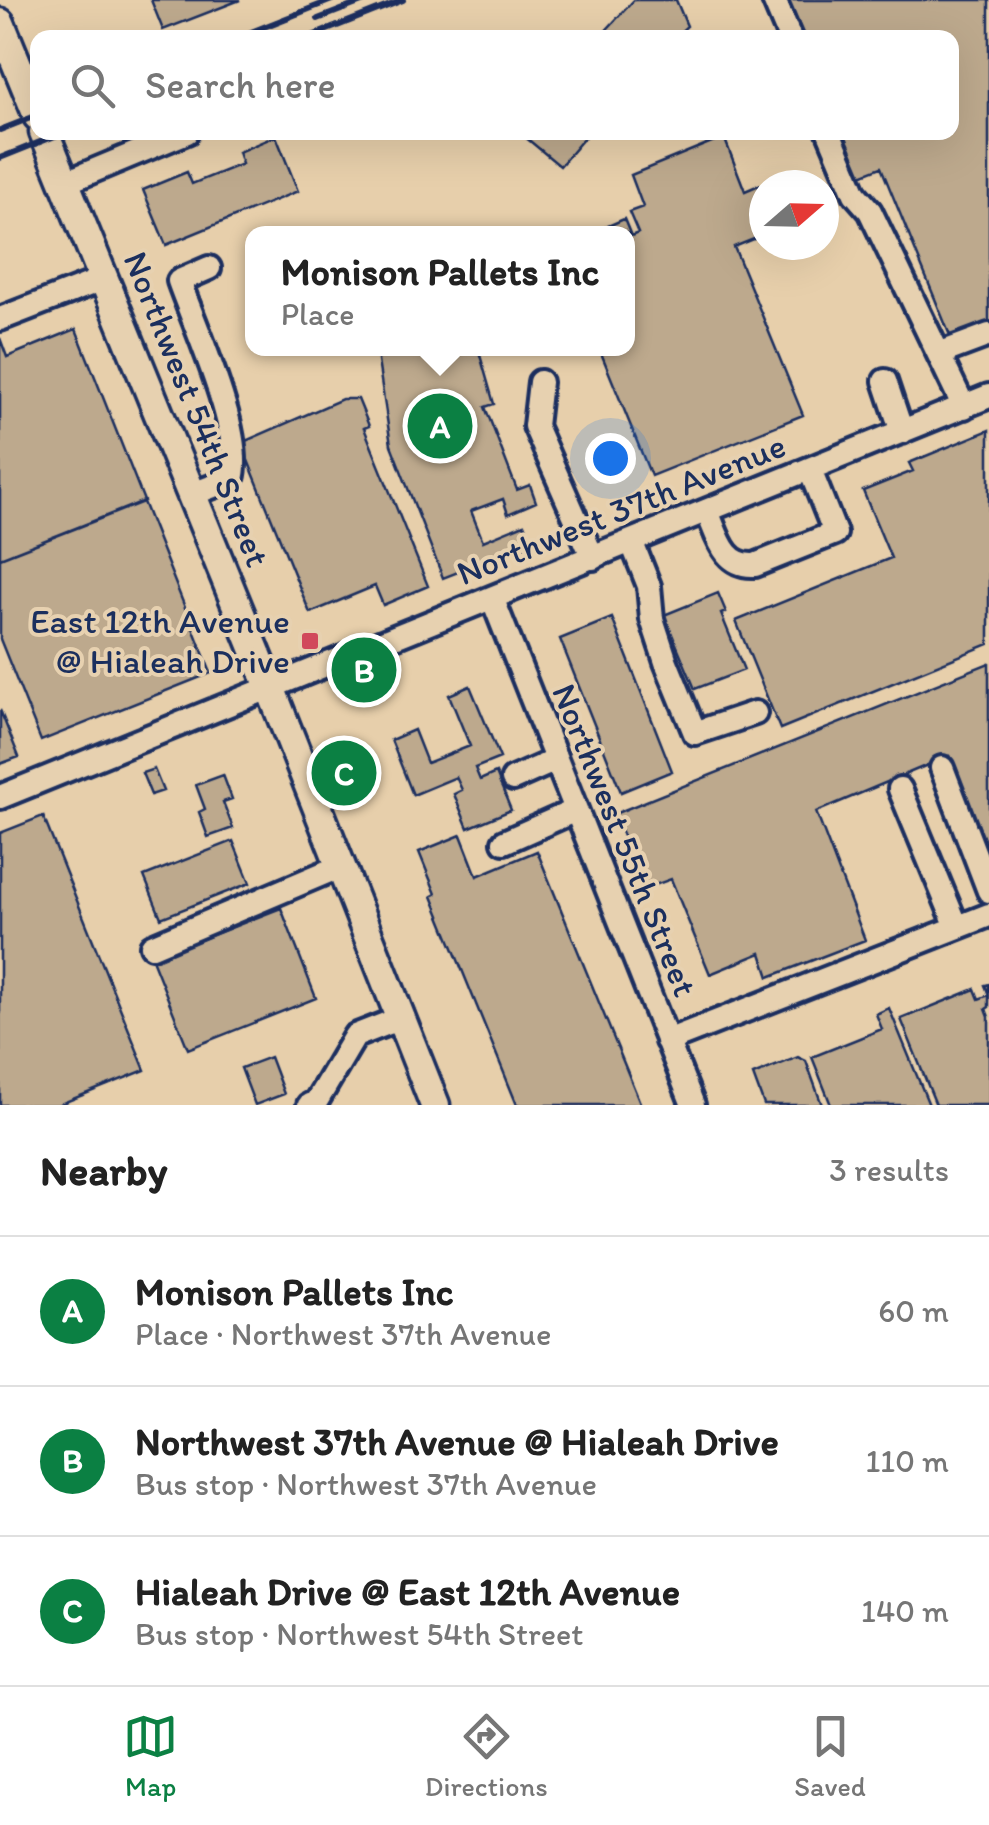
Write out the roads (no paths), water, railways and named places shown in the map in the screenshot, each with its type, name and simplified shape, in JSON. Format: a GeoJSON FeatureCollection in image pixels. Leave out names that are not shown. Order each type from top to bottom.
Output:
{"type":"FeatureCollection","features":[{"type":"Feature","properties":{"kind":"main road"},"geometry":{"type":"LineString","coordinates":[[0,22],[30,96]]}},
{"type":"Feature","properties":{"kind":"main road","name":"Northwest 54th Street"},"geometry":{"type":"LineString","coordinates":[[47,140],[435,1105]]}},
{"type":"Feature","properties":{"kind":"street"},"geometry":{"type":"LineString","coordinates":[[774,0],[787,30]]}},
{"type":"Feature","properties":{"kind":"street"},"geometry":{"type":"LineString","coordinates":[[64,183],[168,140]]}},
{"type":"Feature","properties":{"kind":"street"},"geometry":{"type":"LineString","coordinates":[[832,140],[855,194],[870,212],[964,407]]}},
{"type":"Feature","properties":{"kind":"street"},"geometry":{"type":"LineString","coordinates":[[190,495],[232,478],[236,460],[228,419],[179,282],[209,268]]}},
{"type":"Feature","properties":{"kind":"street"},"geometry":{"type":"LineString","coordinates":[[0,319],[103,278]]}},
{"type":"Feature","properties":{"kind":"street"},"geometry":{"type":"LineString","coordinates":[[941,354],[989,335]]}},
{"type":"Feature","properties":{"kind":"street"},"geometry":{"type":"LineString","coordinates":[[885,381],[902,432]]}},
{"type":"Feature","properties":{"kind":"street"},"geometry":{"type":"LineString","coordinates":[[540,382],[536,426],[594,558]]}},
{"type":"Feature","properties":{"kind":"street","name":"Northwest 37th Avenue"},"geometry":{"type":"LineString","coordinates":[[0,797],[989,396]]}},
{"type":"Feature","properties":{"kind":"street"},"geometry":{"type":"LineString","coordinates":[[707,512],[728,559],[740,566],[754,565],[834,532],[810,470]]}},
{"type":"Feature","properties":{"kind":"street"},"geometry":{"type":"LineString","coordinates":[[632,542],[650,586],[652,620],[661,648],[695,732],[755,712]]}},
{"type":"Feature","properties":{"kind":"street","name":"Northwest 55th Street"},"geometry":{"type":"LineString","coordinates":[[492,600],[693,1105]]}},
{"type":"Feature","properties":{"kind":"street"},"geometry":{"type":"LineString","coordinates":[[512,779],[556,760]]}},
{"type":"Feature","properties":{"kind":"street"},"geometry":{"type":"LineString","coordinates":[[942,768],[989,891]]}},
{"type":"Feature","properties":{"kind":"street"},"geometry":{"type":"LineString","coordinates":[[900,789],[957,927]]}},
{"type":"Feature","properties":{"kind":"street"},"geometry":{"type":"LineString","coordinates":[[504,842],[576,810]]}},
{"type":"Feature","properties":{"kind":"street"},"geometry":{"type":"LineString","coordinates":[[152,946],[341,866]]}},
{"type":"Feature","properties":{"kind":"street"},"geometry":{"type":"LineString","coordinates":[[667,1040],[989,914]]}},
{"type":"Feature","properties":{"kind":"street"},"geometry":{"type":"LineString","coordinates":[[314,1104],[355,1036],[401,1018]]}},
{"type":"Feature","properties":{"kind":"railway"},"geometry":{"type":"LineString","coordinates":[[256,30],[332,0]]}},
{"type":"Feature","properties":{"kind":"railway"},"geometry":{"type":"LineString","coordinates":[[318,19],[367,0]]}},
{"type":"Feature","properties":{"kind":"railway"},"geometry":{"type":"LineString","coordinates":[[327,30],[403,0]]}},
{"type":"Feature","properties":{"kind":"railway"},"geometry":{"type":"LineString","coordinates":[[0,130],[30,118]]}},
{"type":"Feature","properties":{"kind":"railway"},"geometry":{"type":"LineString","coordinates":[[0,158],[45,140]]}},
{"type":"Feature","properties":{"kind":"place","name":"Monison Pallets Inc"},"geometry":{"type":"Point","coordinates":[440,426]}},
{"type":"Feature","properties":{"kind":"place","name":"East 12th Avenue @ Hialeah Drive"},"geometry":{"type":"Point","coordinates":[310,641]}},
{"type":"Feature","properties":{"kind":"place","name":"Northwest 37th Avenue @ Hialeah Drive"},"geometry":{"type":"Point","coordinates":[364,670]}},
{"type":"Feature","properties":{"kind":"place","name":"Hialeah Drive @ East 12th Avenue"},"geometry":{"type":"Point","coordinates":[344,773]}}]}
